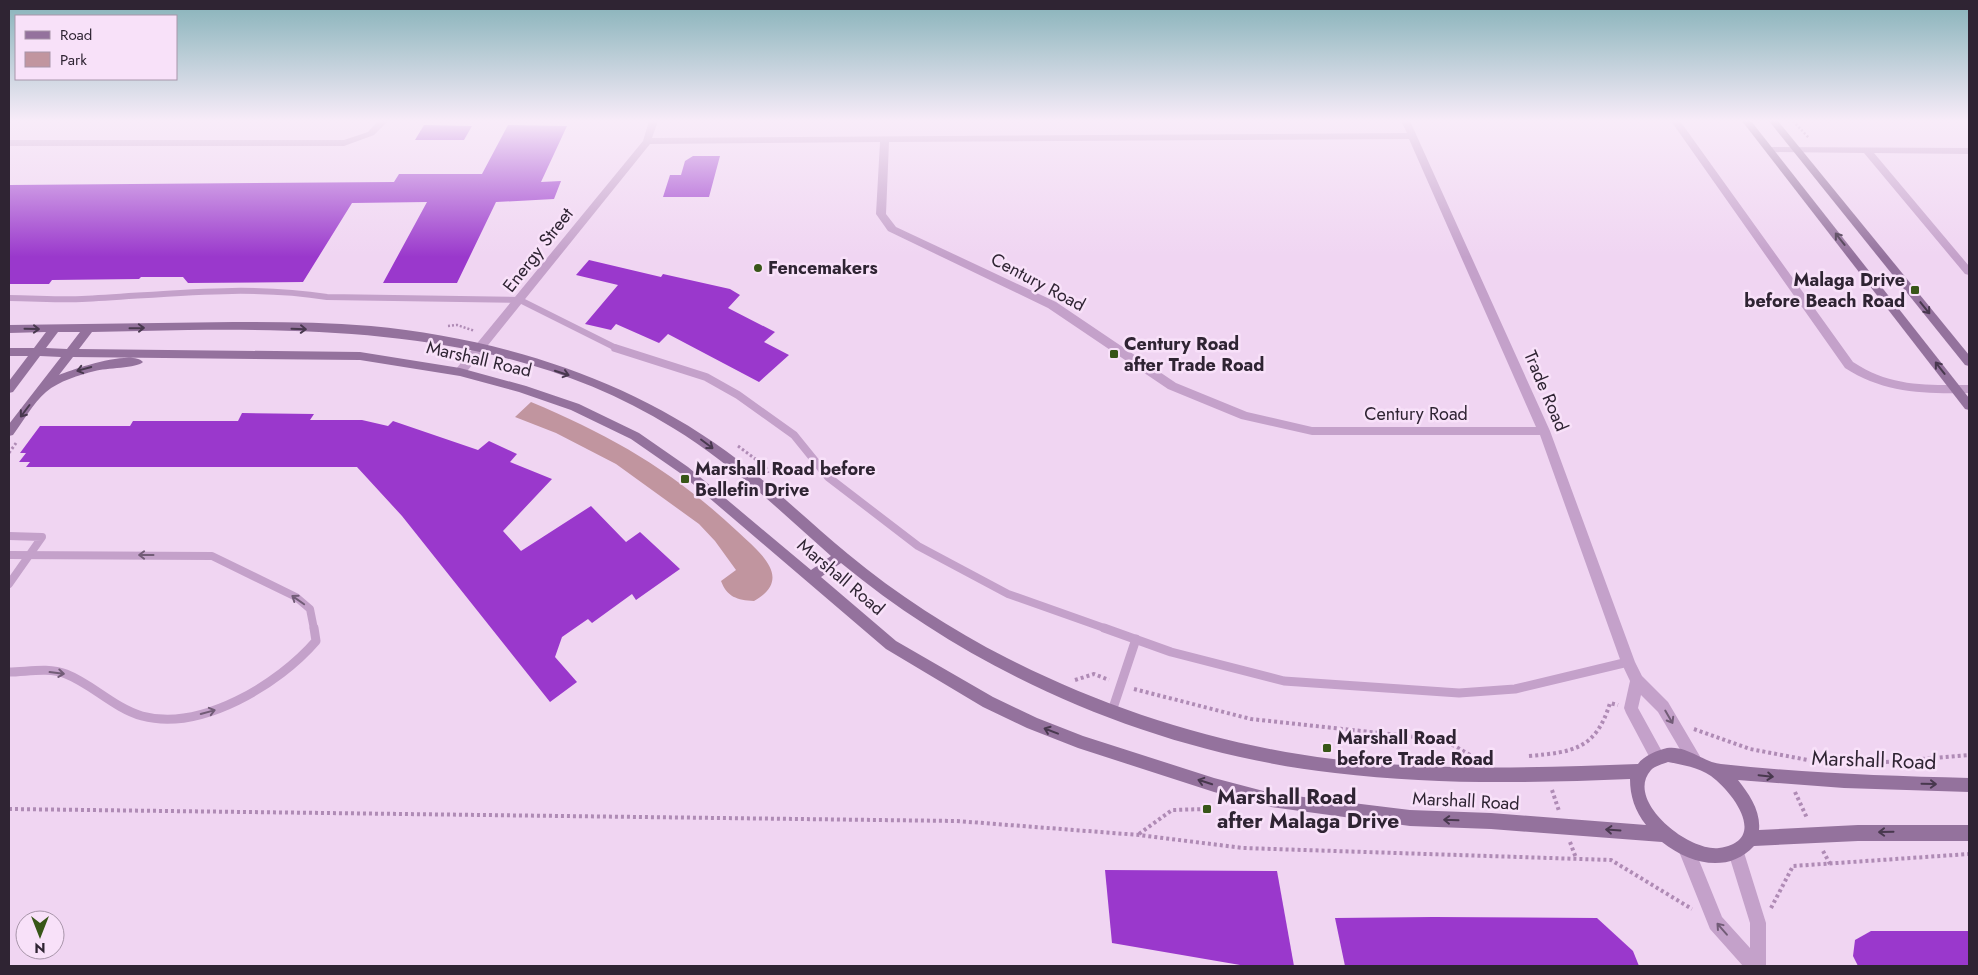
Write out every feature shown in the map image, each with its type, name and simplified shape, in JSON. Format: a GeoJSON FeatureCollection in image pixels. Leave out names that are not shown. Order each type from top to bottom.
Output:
{"type":"FeatureCollection","features":[{"type":"Feature","properties":{"kind":"main road"},"geometry":{"type":"LineString","coordinates":[[1783,166],[1969,406]]}},
{"type":"Feature","properties":{"kind":"main road"},"geometry":{"type":"LineString","coordinates":[[1811,166],[1969,362]]}},
{"type":"Feature","properties":{"kind":"main road","name":"Marshall Road"},"geometry":{"type":"LineString","coordinates":[[9,329],[251,327],[369,330],[427,338],[478,348],[607,388],[662,414],[705,442],[786,506],[841,556],[918,613],[1011,668],[1057,690],[1112,711],[1227,748],[1333,766],[1462,775],[1547,776],[1641,771]]}},
{"type":"Feature","properties":{"kind":"main road"},"geometry":{"type":"LineString","coordinates":[[9,389],[55,329]]}},
{"type":"Feature","properties":{"kind":"main road"},"geometry":{"type":"LineString","coordinates":[[9,432],[88,329]]}},
{"type":"Feature","properties":{"kind":"main road","name":"Marshall Road"},"geometry":{"type":"LineString","coordinates":[[9,352],[360,356],[460,372],[522,389],[575,407],[635,436],[684,470],[891,645],[988,702],[1032,723],[1082,743],[1214,785],[1271,800],[1410,818],[1662,834]]}},
{"type":"Feature","properties":{"kind":"main road"},"geometry":{"type":"LineString","coordinates":[[41,390],[60,378],[81,370],[122,362],[233,362],[307,354]]}},
{"type":"Feature","properties":{"kind":"main road"},"geometry":{"type":"LineString","coordinates":[[810,577],[841,556]]}},
{"type":"Feature","properties":{"kind":"main road"},"geometry":{"type":"LineString","coordinates":[[1750,838],[1751,816],[1747,803],[1730,780],[1718,771],[1693,758],[1680,755],[1657,757],[1641,771],[1637,782],[1642,808],[1662,834],[1686,849],[1713,856],[1736,852],[1750,838],[1886,832],[1969,833]]}},
{"type":"Feature","properties":{"kind":"main road","name":"Marshall Road"},"geometry":{"type":"LineString","coordinates":[[1718,771],[1872,783],[1969,784]]}},
{"type":"Feature","properties":{"kind":"street","name":"Energy Street"},"geometry":{"type":"LineString","coordinates":[[460,372],[627,166]]}},
{"type":"Feature","properties":{"kind":"street","name":"Century Road"},"geometry":{"type":"LineString","coordinates":[[884,166],[881,214],[892,229],[1052,305],[1172,386],[1246,416],[1312,432],[1544,432]]}},
{"type":"Feature","properties":{"kind":"street","name":"Trade Road"},"geometry":{"type":"LineString","coordinates":[[1426,166],[1544,432],[1637,682],[1663,708],[1693,758]]}},
{"type":"Feature","properties":{"kind":"street"},"geometry":{"type":"LineString","coordinates":[[1707,166],[1849,365],[1861,374],[1890,386],[1912,389],[1969,389]]}},
{"type":"Feature","properties":{"kind":"street"},"geometry":{"type":"LineString","coordinates":[[1879,166],[1969,272]]}},
{"type":"Feature","properties":{"kind":"street"},"geometry":{"type":"LineString","coordinates":[[1637,682],[1631,708],[1657,757]]}},
{"type":"Feature","properties":{"kind":"street"},"geometry":{"type":"LineString","coordinates":[[1686,849],[1716,923],[1754,966]]}},
{"type":"Feature","properties":{"kind":"street"},"geometry":{"type":"LineString","coordinates":[[1736,852],[1758,923],[1758,966]]}},
{"type":"Feature","properties":{"kind":"lane"},"geometry":{"type":"LineString","coordinates":[[9,298],[92,298],[216,290],[306,293],[327,298],[520,300],[618,349],[706,376],[738,395],[794,435],[828,477],[918,546],[1008,594],[1171,652],[1284,680],[1459,693],[1515,689],[1628,662]]}},
{"type":"Feature","properties":{"kind":"lane"},"geometry":{"type":"LineString","coordinates":[[9,536],[42,536],[9,584]]}},
{"type":"Feature","properties":{"kind":"lane"},"geometry":{"type":"LineString","coordinates":[[9,555],[212,556],[296,597],[310,609],[315,624],[316,641],[296,665],[274,680],[213,712],[192,716],[166,718],[143,716],[62,672],[9,672]]}},
{"type":"Feature","properties":{"kind":"lane"},"geometry":{"type":"LineString","coordinates":[[1112,711],[1136,639]]}},
{"type":"Feature","properties":{"kind":"path"},"geometry":{"type":"LineString","coordinates":[[441,327],[457,325],[489,336]]}},
{"type":"Feature","properties":{"kind":"path"},"geometry":{"type":"LineString","coordinates":[[732,443],[766,467],[770,479]]}},
{"type":"Feature","properties":{"kind":"path"},"geometry":{"type":"LineString","coordinates":[[1070,681],[1094,674],[1121,684],[1252,719],[1444,740],[1478,759]]}},
{"type":"Feature","properties":{"kind":"path"},"geometry":{"type":"LineString","coordinates":[[1522,757],[1553,754],[1590,741],[1605,722],[1610,703],[1631,708]]}},
{"type":"Feature","properties":{"kind":"path"},"geometry":{"type":"LineString","coordinates":[[1688,726],[1723,742],[1781,757],[1818,762]]}},
{"type":"Feature","properties":{"kind":"path"},"geometry":{"type":"LineString","coordinates":[[1540,755],[1576,858]]}},
{"type":"Feature","properties":{"kind":"path"},"geometry":{"type":"LineString","coordinates":[[1860,764],[1969,755]]}},
{"type":"Feature","properties":{"kind":"path"},"geometry":{"type":"LineString","coordinates":[[1781,757],[1815,835],[1830,864]]}},
{"type":"Feature","properties":{"kind":"path"},"geometry":{"type":"LineString","coordinates":[[9,809],[957,821],[1138,835],[1243,848],[1610,860],[1716,923]]}},
{"type":"Feature","properties":{"kind":"path"},"geometry":{"type":"LineString","coordinates":[[1138,835],[1172,810],[1207,809]]}},
{"type":"Feature","properties":{"kind":"path"},"geometry":{"type":"LineString","coordinates":[[1758,923],[1775,904],[1793,866],[1969,854]]}},
{"type":"Feature","properties":{"kind":"green space"},"geometry":{"type":"Polygon","coordinates":[[[531,402],[615,442],[689,490],[754,547],[769,565],[772,583],[766,592],[754,601],[733,597],[726,591],[721,581],[736,570],[715,541],[699,524],[616,464],[556,433],[515,417],[531,402]]]}},
{"type":"Feature","properties":{"kind":"building"},"geometry":{"type":"Polygon","coordinates":[[[486,166],[548,166],[541,182],[561,181],[554,199],[496,202],[457,283],[383,283],[427,202],[352,203],[303,282],[188,283],[183,277],[141,277],[139,279],[52,280],[49,284],[9,284],[9,185],[394,182],[399,174],[482,174],[486,166]]]}},
{"type":"Feature","properties":{"kind":"building"},"geometry":{"type":"Polygon","coordinates":[[[683,166],[717,166],[709,197],[663,197],[670,175],[681,175],[683,166]]]}},
{"type":"Feature","properties":{"kind":"building"},"geometry":{"type":"Polygon","coordinates":[[[589,260],[661,277],[663,274],[730,289],[740,295],[728,308],[775,332],[764,342],[789,355],[759,382],[668,334],[659,343],[616,324],[611,330],[585,324],[618,285],[576,275],[589,260]]]}},
{"type":"Feature","properties":{"kind":"building"},"geometry":{"type":"Polygon","coordinates":[[[242,413],[314,414],[310,420],[362,420],[388,426],[393,421],[478,450],[489,441],[517,454],[510,462],[552,479],[503,531],[521,551],[591,506],[626,542],[640,532],[680,569],[636,600],[632,594],[592,623],[588,619],[562,637],[555,657],[577,682],[550,702],[402,516],[357,467],[26,467],[30,462],[19,462],[26,453],[20,453],[40,426],[130,426],[133,421],[238,421],[242,413]]]}},
{"type":"Feature","properties":{"kind":"building"},"geometry":{"type":"Polygon","coordinates":[[[1105,870],[1277,871],[1294,966],[1246,966],[1112,943],[1105,870]]]}},
{"type":"Feature","properties":{"kind":"building"},"geometry":{"type":"Polygon","coordinates":[[[1335,918],[1597,918],[1633,951],[1639,966],[1345,966],[1335,918]]]}},
{"type":"Feature","properties":{"kind":"building"},"geometry":{"type":"Polygon","coordinates":[[[1871,931],[1969,931],[1969,966],[1858,966],[1853,956],[1855,940],[1871,931]]]}},
{"type":"Feature","properties":{"kind":"place","name":"Fencemakers"},"geometry":{"type":"Point","coordinates":[758,268]}},
{"type":"Feature","properties":{"kind":"place","name":"Malaga Drive before Beach Road"},"geometry":{"type":"Point","coordinates":[1915,290]}},
{"type":"Feature","properties":{"kind":"place","name":"Century Road after Trade Road"},"geometry":{"type":"Point","coordinates":[1114,354]}},
{"type":"Feature","properties":{"kind":"place","name":"Marshall Road before Bellefin Drive"},"geometry":{"type":"Point","coordinates":[685,479]}},
{"type":"Feature","properties":{"kind":"place","name":"Marshall Road before Trade Road"},"geometry":{"type":"Point","coordinates":[1327,748]}},
{"type":"Feature","properties":{"kind":"place","name":"Marshall Road after Malaga Drive"},"geometry":{"type":"Point","coordinates":[1207,809]}}]}
